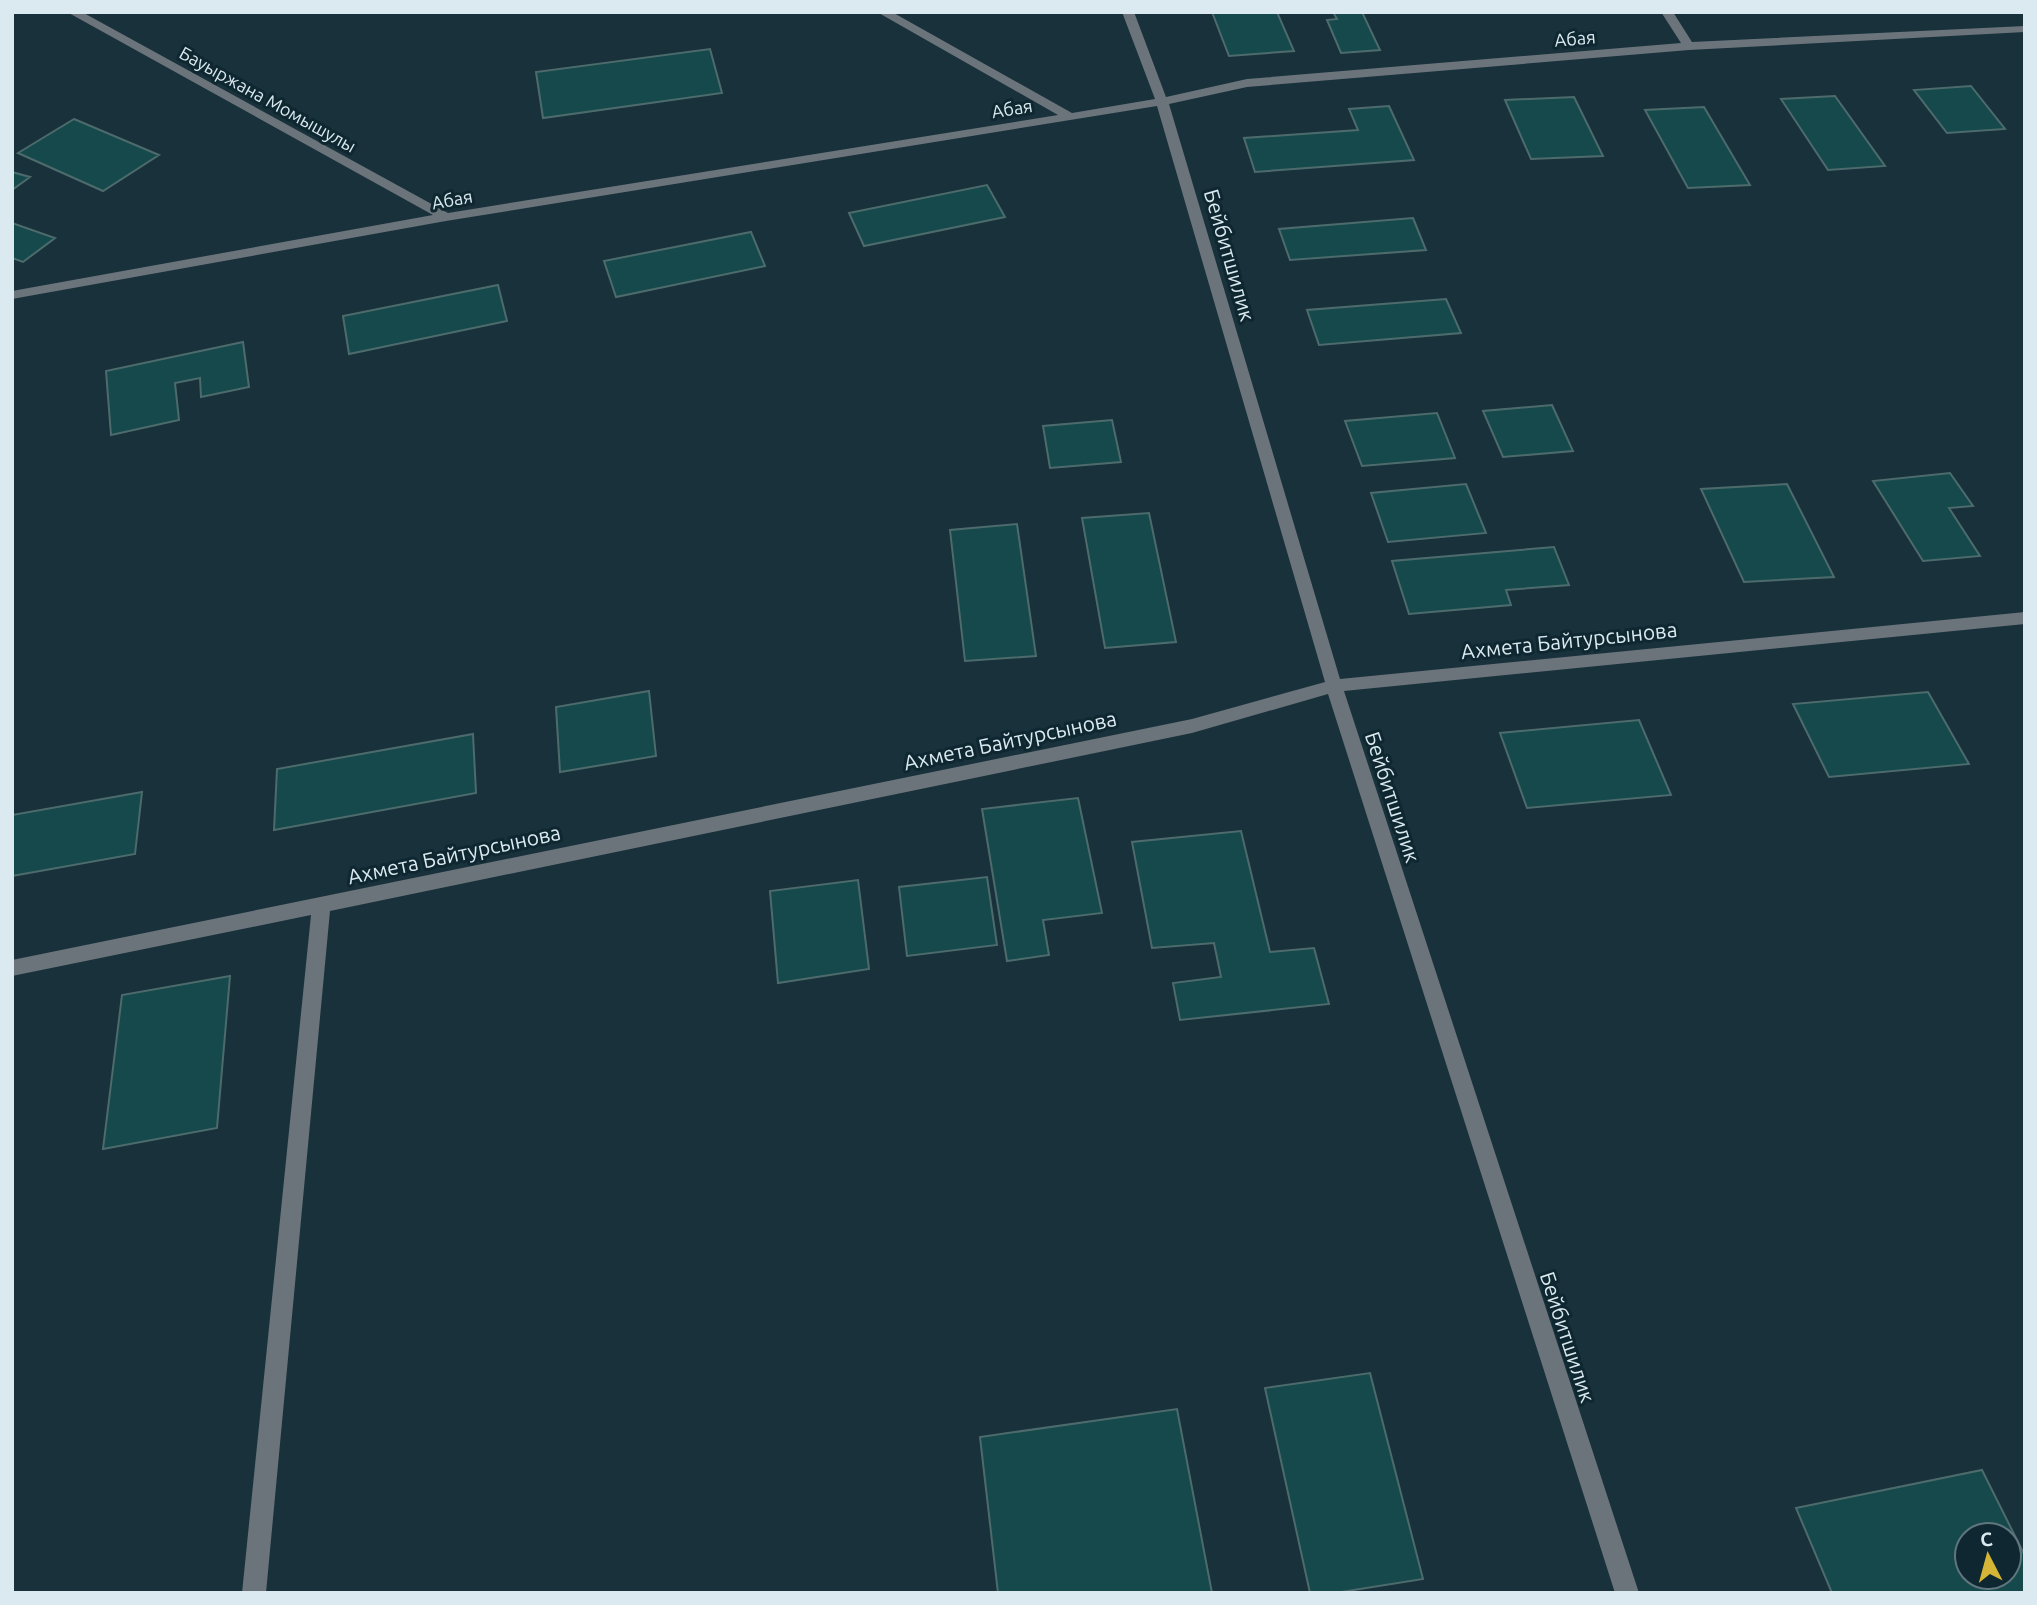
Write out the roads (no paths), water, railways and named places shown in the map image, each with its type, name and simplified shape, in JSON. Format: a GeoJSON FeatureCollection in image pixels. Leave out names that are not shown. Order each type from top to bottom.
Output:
{"type":"FeatureCollection","features":[{"type":"Feature","properties":{"kind":"street","name":"Бауыржана Момышулы"},"geometry":{"type":"LineString","coordinates":[[73,12],[446,217]]}},
{"type":"Feature","properties":{"kind":"street"},"geometry":{"type":"LineString","coordinates":[[883,12],[1070,117]]}},
{"type":"Feature","properties":{"kind":"street","name":"Бейбитшилик"},"geometry":{"type":"LineString","coordinates":[[1128,12],[1162,102],[1334,686],[1627,1593]]}},
{"type":"Feature","properties":{"kind":"street"},"geometry":{"type":"LineString","coordinates":[[1667,12],[1689,46]]}},
{"type":"Feature","properties":{"kind":"street","name":"Абая"},"geometry":{"type":"LineString","coordinates":[[12,295],[446,217],[1162,102],[1247,83],[1689,46],[2025,29]]}},
{"type":"Feature","properties":{"kind":"street","name":"Ахмета Байтурсынова"},"geometry":{"type":"LineString","coordinates":[[12,968],[1192,726],[1334,686],[2025,618]]}},
{"type":"Feature","properties":{"kind":"street"},"geometry":{"type":"LineString","coordinates":[[254,1593],[321,904]]}}]}
